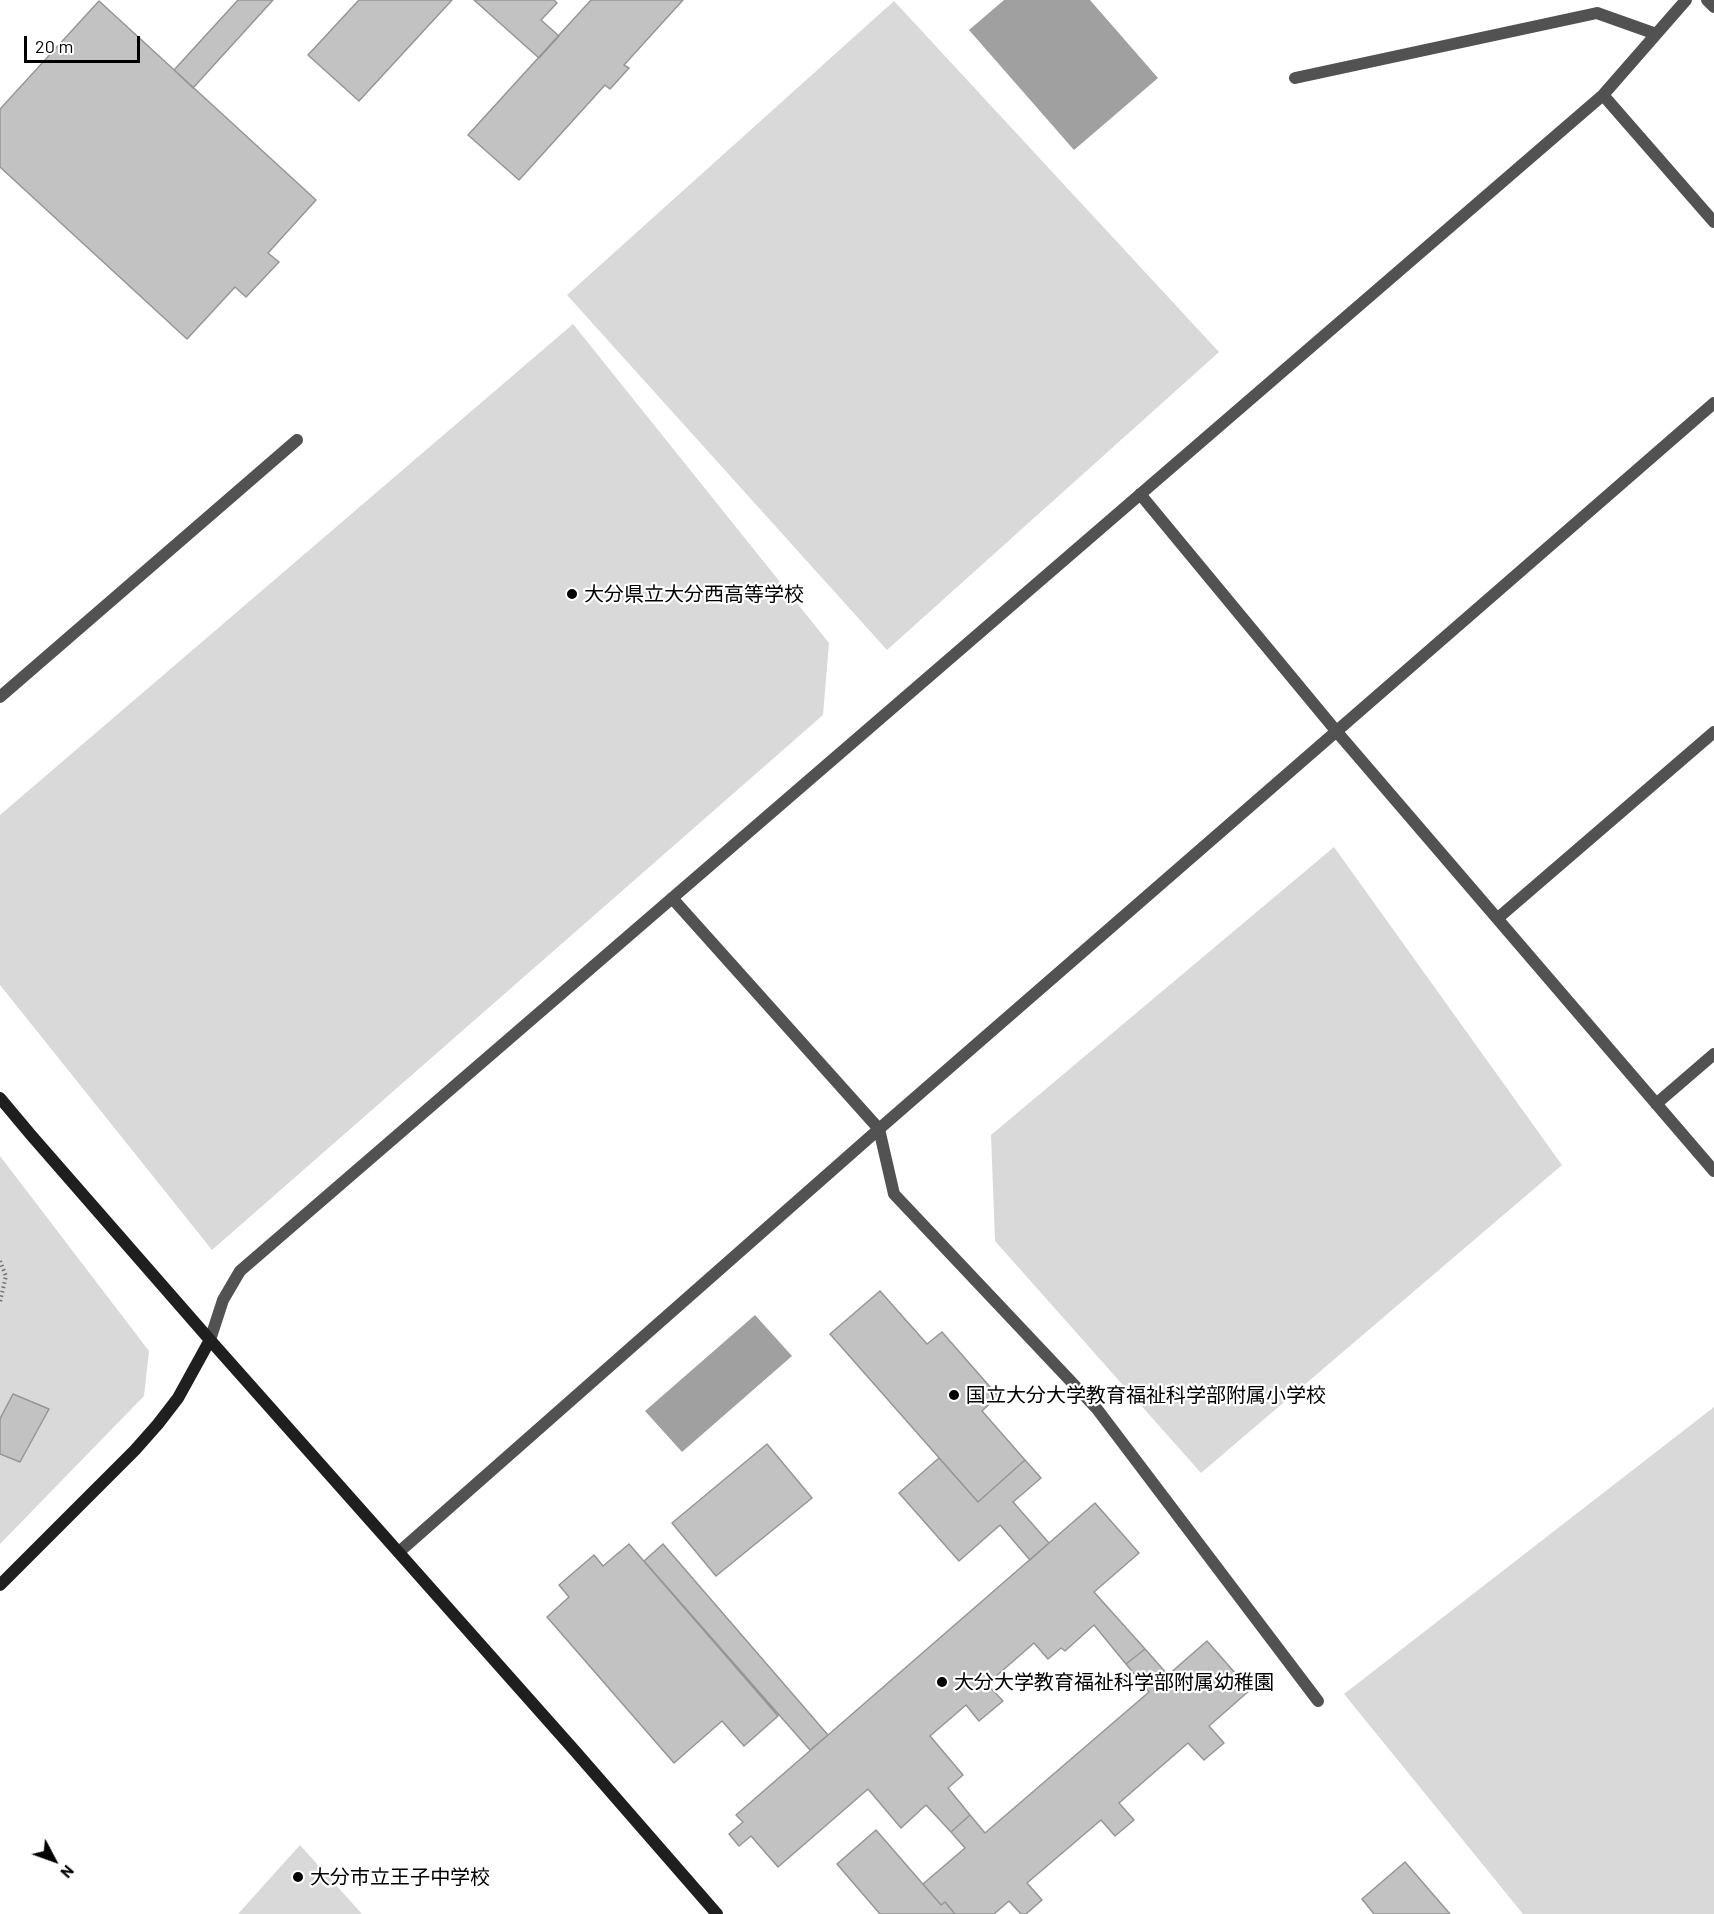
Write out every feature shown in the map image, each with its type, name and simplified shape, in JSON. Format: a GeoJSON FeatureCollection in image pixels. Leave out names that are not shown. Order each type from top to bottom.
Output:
{"type":"FeatureCollection","features":[{"type":"Feature","properties":{"kind":"street"},"geometry":{"type":"LineString","coordinates":[[0,1585],[135,1450],[178,1398],[210,1340],[223,1300],[240,1271],[1603,94],[1686,0]]}},
{"type":"Feature","properties":{"kind":"street"},"geometry":{"type":"LineString","coordinates":[[1707,0],[1714,7]]}},
{"type":"Feature","properties":{"kind":"street"},"geometry":{"type":"LineString","coordinates":[[1295,78],[1597,13],[1656,34]]}},
{"type":"Feature","properties":{"kind":"street"},"geometry":{"type":"LineString","coordinates":[[1603,94],[1714,222]]}},
{"type":"Feature","properties":{"kind":"street"},"geometry":{"type":"LineString","coordinates":[[399,1552],[879,1129],[1714,403]]}},
{"type":"Feature","properties":{"kind":"street"},"geometry":{"type":"LineString","coordinates":[[0,697],[297,440]]}},
{"type":"Feature","properties":{"kind":"street"},"geometry":{"type":"LineString","coordinates":[[1140,494],[1337,732],[1714,1171]]}},
{"type":"Feature","properties":{"kind":"street"},"geometry":{"type":"LineString","coordinates":[[1498,918],[1714,732]]}},
{"type":"Feature","properties":{"kind":"street"},"geometry":{"type":"LineString","coordinates":[[672,898],[879,1129],[894,1194],[1096,1409],[1318,1701]]}},
{"type":"Feature","properties":{"kind":"street"},"geometry":{"type":"LineString","coordinates":[[1656,1104],[1714,1054]]}},
{"type":"Feature","properties":{"kind":"street"},"geometry":{"type":"LineString","coordinates":[[0,1098],[210,1340],[717,1914]]}},
{"type":"Feature","properties":{"kind":"path"},"geometry":{"type":"LineString","coordinates":[[0,1261],[6,1276],[0,1302]]}},
{"type":"Feature","properties":{"kind":"shaded area"},"geometry":{"type":"Polygon","coordinates":[[[1004,0],[1090,0],[1158,78],[1074,150],[969,30],[1004,0]]]}},
{"type":"Feature","properties":{"kind":"shaded area"},"geometry":{"type":"Polygon","coordinates":[[[894,1],[1219,352],[887,650],[567,295],[894,1]]]}},
{"type":"Feature","properties":{"kind":"shaded area"},"geometry":{"type":"Polygon","coordinates":[[[573,324],[829,643],[823,715],[212,1250],[0,985],[0,815],[573,324]]]}},
{"type":"Feature","properties":{"kind":"shaded area"},"geometry":{"type":"Polygon","coordinates":[[[1334,847],[1562,1165],[1201,1473],[995,1241],[991,1135],[1334,847]]]}},
{"type":"Feature","properties":{"kind":"shaded area"},"geometry":{"type":"Polygon","coordinates":[[[0,1156],[149,1351],[144,1396],[0,1544],[0,1156]]]}},
{"type":"Feature","properties":{"kind":"shaded area"},"geometry":{"type":"Polygon","coordinates":[[[755,1315],[792,1356],[682,1452],[645,1411],[755,1315]]]}},
{"type":"Feature","properties":{"kind":"shaded area"},"geometry":{"type":"Polygon","coordinates":[[[1714,1407],[1714,1914],[1523,1914],[1344,1694],[1714,1407]]]}},
{"type":"Feature","properties":{"kind":"shaded area","name":"大分市立王子中学校"},"geometry":{"type":"Polygon","coordinates":[[[300,1845],[362,1914],[238,1914],[300,1845]]]}},
{"type":"Feature","properties":{"kind":"building"},"geometry":{"type":"Polygon","coordinates":[[[238,0],[273,0],[193,88],[174,70],[238,0]]]}},
{"type":"Feature","properties":{"kind":"building"},"geometry":{"type":"Polygon","coordinates":[[[359,0],[452,0],[359,101],[308,55],[359,0]]]}},
{"type":"Feature","properties":{"kind":"building"},"geometry":{"type":"Polygon","coordinates":[[[474,0],[554,0],[557,3],[541,20],[559,36],[539,58],[474,0]]]}},
{"type":"Feature","properties":{"kind":"building"},"geometry":{"type":"Polygon","coordinates":[[[591,0],[683,0],[624,65],[629,68],[610,89],[605,85],[519,180],[468,135],[591,0]]]}},
{"type":"Feature","properties":{"kind":"building"},"geometry":{"type":"Polygon","coordinates":[[[99,1],[316,200],[268,253],[279,262],[246,297],[235,287],[187,339],[0,167],[0,109],[99,1]]]}},
{"type":"Feature","properties":{"kind":"building"},"geometry":{"type":"Polygon","coordinates":[[[880,1291],[927,1344],[942,1332],[998,1396],[982,1411],[1025,1460],[978,1502],[830,1334],[880,1291]]]}},
{"type":"Feature","properties":{"kind":"building"},"geometry":{"type":"Polygon","coordinates":[[[13,1394],[49,1409],[20,1462],[0,1454],[0,1419],[13,1394]]]}},
{"type":"Feature","properties":{"kind":"building"},"geometry":{"type":"Polygon","coordinates":[[[767,1444],[812,1498],[716,1576],[672,1523],[767,1444]]]}},
{"type":"Feature","properties":{"kind":"building"},"geometry":{"type":"Polygon","coordinates":[[[939,1458],[978,1502],[1025,1460],[1041,1478],[1013,1502],[1049,1543],[1030,1560],[1000,1525],[959,1561],[899,1493],[939,1458]]]}},
{"type":"Feature","properties":{"kind":"building"},"geometry":{"type":"Polygon","coordinates":[[[1095,1503],[1139,1553],[1094,1592],[1145,1649],[1126,1664],[1094,1625],[1065,1651],[1061,1648],[1048,1659],[1034,1643],[987,1684],[1003,1701],[979,1721],[966,1705],[930,1736],[963,1775],[948,1788],[970,1815],[951,1832],[926,1805],[901,1828],[868,1789],[778,1867],[751,1836],[739,1846],[729,1834],[743,1822],[736,1815],[1095,1503]]]}},
{"type":"Feature","properties":{"kind":"building"},"geometry":{"type":"Polygon","coordinates":[[[629,1544],[778,1716],[744,1746],[722,1721],[674,1763],[547,1617],[569,1597],[559,1585],[594,1555],[603,1566],[629,1544]]]}},
{"type":"Feature","properties":{"kind":"building"},"geometry":{"type":"Polygon","coordinates":[[[663,1544],[828,1735],[810,1750],[644,1561],[663,1544]]]}},
{"type":"Feature","properties":{"kind":"building"},"geometry":{"type":"Polygon","coordinates":[[[1207,1641],[1250,1690],[1209,1726],[1224,1743],[1204,1760],[1188,1743],[1119,1803],[1134,1820],[1115,1836],[1101,1820],[1027,1883],[1042,1900],[1026,1914],[1021,1914],[1009,1901],[994,1914],[955,1914],[945,1902],[941,1905],[923,1884],[965,1848],[951,1832],[970,1815],[985,1833],[1149,1692],[1126,1664],[1145,1649],[1168,1675],[1207,1641]]]}},
{"type":"Feature","properties":{"kind":"building"},"geometry":{"type":"Polygon","coordinates":[[[876,1830],[941,1905],[945,1902],[955,1914],[880,1914],[837,1864],[876,1830]]]}},
{"type":"Feature","properties":{"kind":"building"},"geometry":{"type":"Polygon","coordinates":[[[1405,1862],[1450,1914],[1374,1914],[1362,1899],[1405,1862]]]}},
{"type":"Feature","properties":{"kind":"place","name":"大分県立大分西高等学校"},"geometry":{"type":"Point","coordinates":[572,594]}},
{"type":"Feature","properties":{"kind":"place","name":"国立大分大学教育福祉科学部附属小学校"},"geometry":{"type":"Point","coordinates":[954,1395]}},
{"type":"Feature","properties":{"kind":"place","name":"大分大学教育福祉科学部附属幼稚園"},"geometry":{"type":"Point","coordinates":[942,1682]}},
{"type":"Feature","properties":{"kind":"place","name":"大分市立王子中学校"},"geometry":{"type":"Point","coordinates":[298,1877]}}]}
